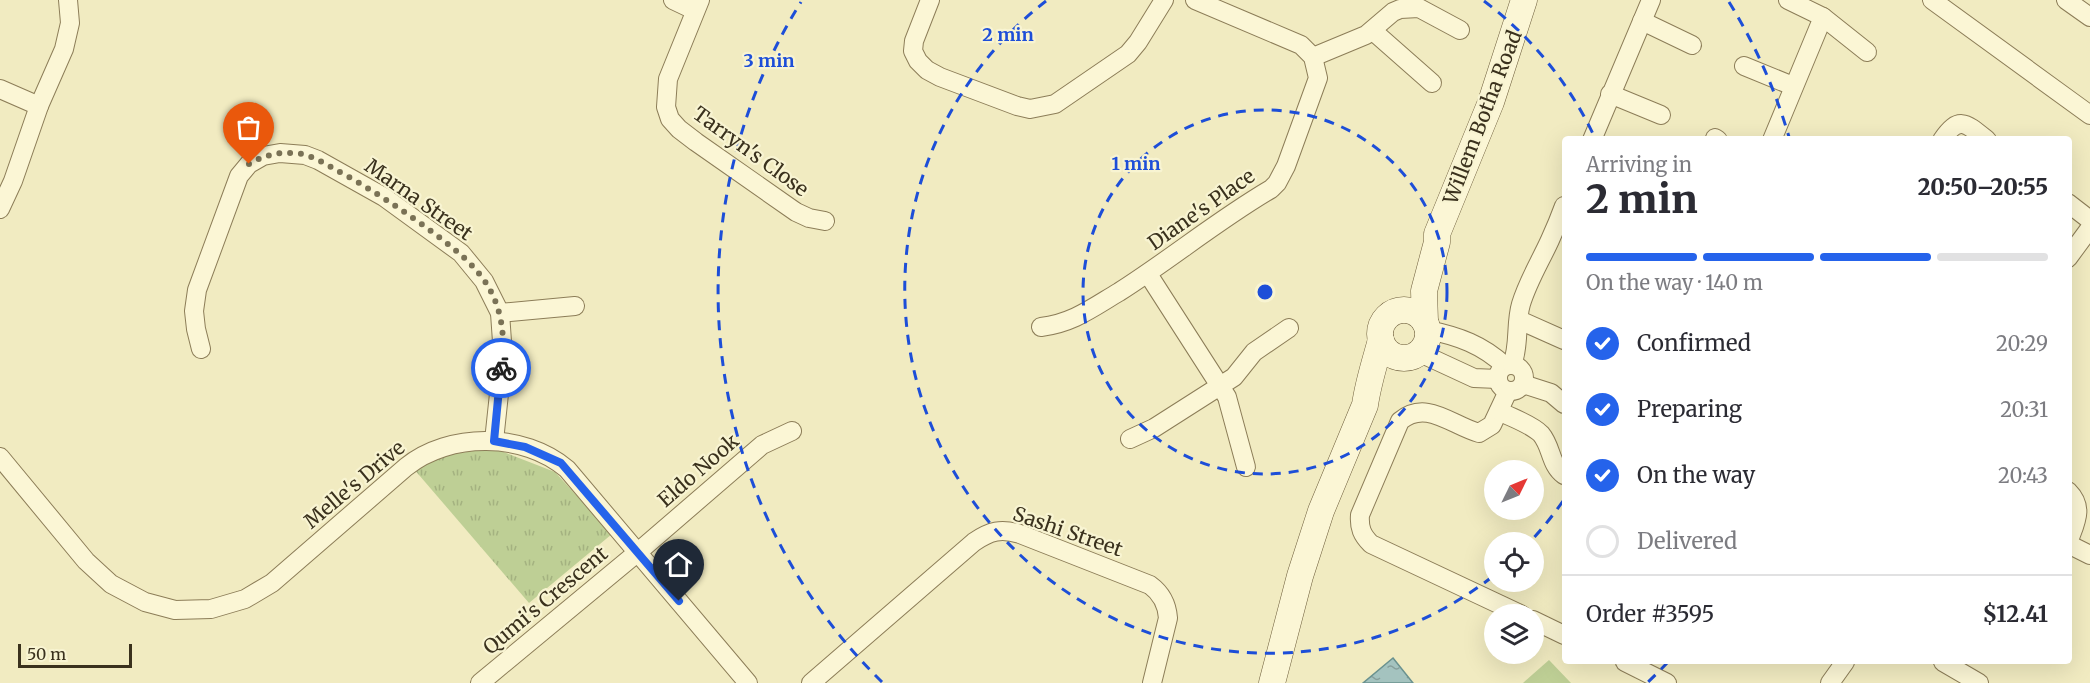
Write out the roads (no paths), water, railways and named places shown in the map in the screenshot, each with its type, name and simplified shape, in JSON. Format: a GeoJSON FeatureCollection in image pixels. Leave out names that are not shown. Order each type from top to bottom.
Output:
{"type":"FeatureCollection","features":[{"type":"Feature","properties":{"kind":"street"},"geometry":{"type":"LineString","coordinates":[[0,209],[13,181],[39,106],[64,50],[70,23],[68,0]]}},
{"type":"Feature","properties":{"kind":"street"},"geometry":{"type":"LineString","coordinates":[[673,0],[697,5]]}},
{"type":"Feature","properties":{"kind":"street"},"geometry":{"type":"LineString","coordinates":[[930,0],[914,41],[913,51],[918,61],[927,70],[940,77],[1030,109],[1056,104],[1128,54],[1164,0]]}},
{"type":"Feature","properties":{"kind":"street"},"geometry":{"type":"LineString","coordinates":[[1195,0],[1300,45],[1313,57],[1373,31],[1393,12],[1400,9],[1419,8],[1460,30]]}},
{"type":"Feature","properties":{"kind":"street","name":"Willem Botha Road"},"geometry":{"type":"LineString","coordinates":[[1391,313],[1410,283],[1424,251],[1437,234],[1491,102],[1524,0]]}},
{"type":"Feature","properties":{"kind":"street"},"geometry":{"type":"LineString","coordinates":[[1594,136],[1651,0]]}},
{"type":"Feature","properties":{"kind":"street"},"geometry":{"type":"LineString","coordinates":[[1788,0],[1823,17],[1867,52]]}},
{"type":"Feature","properties":{"kind":"street"},"geometry":{"type":"LineString","coordinates":[[1932,0],[2090,115]]}},
{"type":"Feature","properties":{"kind":"street"},"geometry":{"type":"LineString","coordinates":[[2066,0],[2090,17]]}},
{"type":"Feature","properties":{"kind":"street","name":"Tarryn's Close"},"geometry":{"type":"LineString","coordinates":[[697,5],[668,79],[666,107],[670,119],[696,142],[796,212],[808,218],[825,220]]}},
{"type":"Feature","properties":{"kind":"street"},"geometry":{"type":"LineString","coordinates":[[1774,136],[1823,17]]}},
{"type":"Feature","properties":{"kind":"street"},"geometry":{"type":"LineString","coordinates":[[1642,21],[1692,45]]}},
{"type":"Feature","properties":{"kind":"street"},"geometry":{"type":"LineString","coordinates":[[1373,31],[1432,83]]}},
{"type":"Feature","properties":{"kind":"street","name":"Diane's Place"},"geometry":{"type":"LineString","coordinates":[[1041,327],[1059,325],[1077,318],[1148,274],[1277,183],[1286,166],[1316,86],[1318,78],[1313,57]]}},
{"type":"Feature","properties":{"kind":"street"},"geometry":{"type":"LineString","coordinates":[[1744,66],[1793,86]]}},
{"type":"Feature","properties":{"kind":"street"},"geometry":{"type":"LineString","coordinates":[[0,89],[39,106]]}},
{"type":"Feature","properties":{"kind":"street"},"geometry":{"type":"LineString","coordinates":[[1610,94],[1661,115]]}},
{"type":"Feature","properties":{"kind":"street"},"geometry":{"type":"LineString","coordinates":[[1944,136],[1952,126],[1959,123],[1968,125],[1982,136]]}},
{"type":"Feature","properties":{"kind":"street","name":"Marna Street"},"geometry":{"type":"LineString","coordinates":[[201,349],[194,311],[197,290],[239,176],[249,164],[263,156],[280,153],[305,155],[384,197],[461,254],[484,280],[500,313],[503,356],[494,441]]}},
{"type":"Feature","properties":{"kind":"street"},"geometry":{"type":"LineString","coordinates":[[2072,206],[2090,220]]}},
{"type":"Feature","properties":{"kind":"street"},"geometry":{"type":"LineString","coordinates":[[1499,604],[1371,544],[1361,531],[1360,515],[1401,421],[1405,417],[1411,413],[1423,411],[1479,433],[1492,425],[1499,411],[1516,354],[1520,308],[1530,280],[1557,244],[1562,217]]}},
{"type":"Feature","properties":{"kind":"street"},"geometry":{"type":"LineString","coordinates":[[2072,253],[2090,228]]}},
{"type":"Feature","properties":{"kind":"street","name":"Willem Botha Road"},"geometry":{"type":"LineString","coordinates":[[1420,341],[1424,291],[1437,234]]}},
{"type":"Feature","properties":{"kind":"street"},"geometry":{"type":"LineString","coordinates":[[1148,274],[1224,391],[1246,466]]}},
{"type":"Feature","properties":{"kind":"street"},"geometry":{"type":"LineString","coordinates":[[500,313],[575,306]]}},
{"type":"Feature","properties":{"kind":"street"},"geometry":{"type":"LineString","coordinates":[[1365,405],[1381,340],[1382,325],[1391,313],[1406,310],[1414,312],[1420,341],[1451,368],[1474,378],[1509,377],[1551,393],[1562,402]]}},
{"type":"Feature","properties":{"kind":"street"},"geometry":{"type":"LineString","coordinates":[[1519,320],[1562,339]]}},
{"type":"Feature","properties":{"kind":"street"},"geometry":{"type":"LineString","coordinates":[[1130,439],[1224,391],[1248,357],[1289,328]]}},
{"type":"Feature","properties":{"kind":"street"},"geometry":{"type":"LineString","coordinates":[[1381,340],[1384,348],[1390,353],[1420,341],[1464,339],[1490,352],[1509,377]]}},
{"type":"Feature","properties":{"kind":"street"},"geometry":{"type":"LineString","coordinates":[[1451,368],[1464,339]]}},
{"type":"Feature","properties":{"kind":"street"},"geometry":{"type":"LineString","coordinates":[[1272,683],[1300,576],[1321,511],[1365,405],[1385,378],[1420,341]]}},
{"type":"Feature","properties":{"kind":"street"},"geometry":{"type":"LineString","coordinates":[[1499,411],[1540,434],[1556,467],[1562,473]]}},
{"type":"Feature","properties":{"kind":"street","name":"Eldo Nook"},"geometry":{"type":"LineString","coordinates":[[638,552],[762,445],[792,431]]}},
{"type":"Feature","properties":{"kind":"street","name":"Melle's Drive"},"geometry":{"type":"LineString","coordinates":[[0,457],[86,561],[111,584],[145,602],[176,610],[211,609],[245,599],[272,583],[417,458],[428,452],[461,442],[494,441],[525,447],[561,463],[748,683]]}},
{"type":"Feature","properties":{"kind":"street"},"geometry":{"type":"LineString","coordinates":[[2072,496],[2078,504],[2078,512],[2072,531]]}},
{"type":"Feature","properties":{"kind":"street","name":"Sashi Street"},"geometry":{"type":"LineString","coordinates":[[811,683],[974,542],[986,534],[999,530],[1020,534],[1155,589],[1163,599],[1168,618],[1152,683]]}},
{"type":"Feature","properties":{"kind":"street"},"geometry":{"type":"LineString","coordinates":[[2072,545],[2090,555]]}},
{"type":"Feature","properties":{"kind":"street","name":"Qumi's Crescent"},"geometry":{"type":"LineString","coordinates":[[480,683],[638,552]]}},
{"type":"Feature","properties":{"kind":"street"},"geometry":{"type":"LineString","coordinates":[[1544,625],[1562,634]]}},
{"type":"Feature","properties":{"kind":"street"},"geometry":{"type":"LineString","coordinates":[[1629,664],[1667,683]]}},
{"type":"Feature","properties":{"kind":"street"},"geometry":{"type":"LineString","coordinates":[[1830,683],[1844,664]]}},
{"type":"Feature","properties":{"kind":"street"},"geometry":{"type":"LineString","coordinates":[[1946,664],[1979,683]]}},
{"type":"Feature","properties":{"kind":"water"},"geometry":{"type":"Polygon","coordinates":[[[1393,658],[1413,683],[1363,683],[1393,658]]]}}]}
